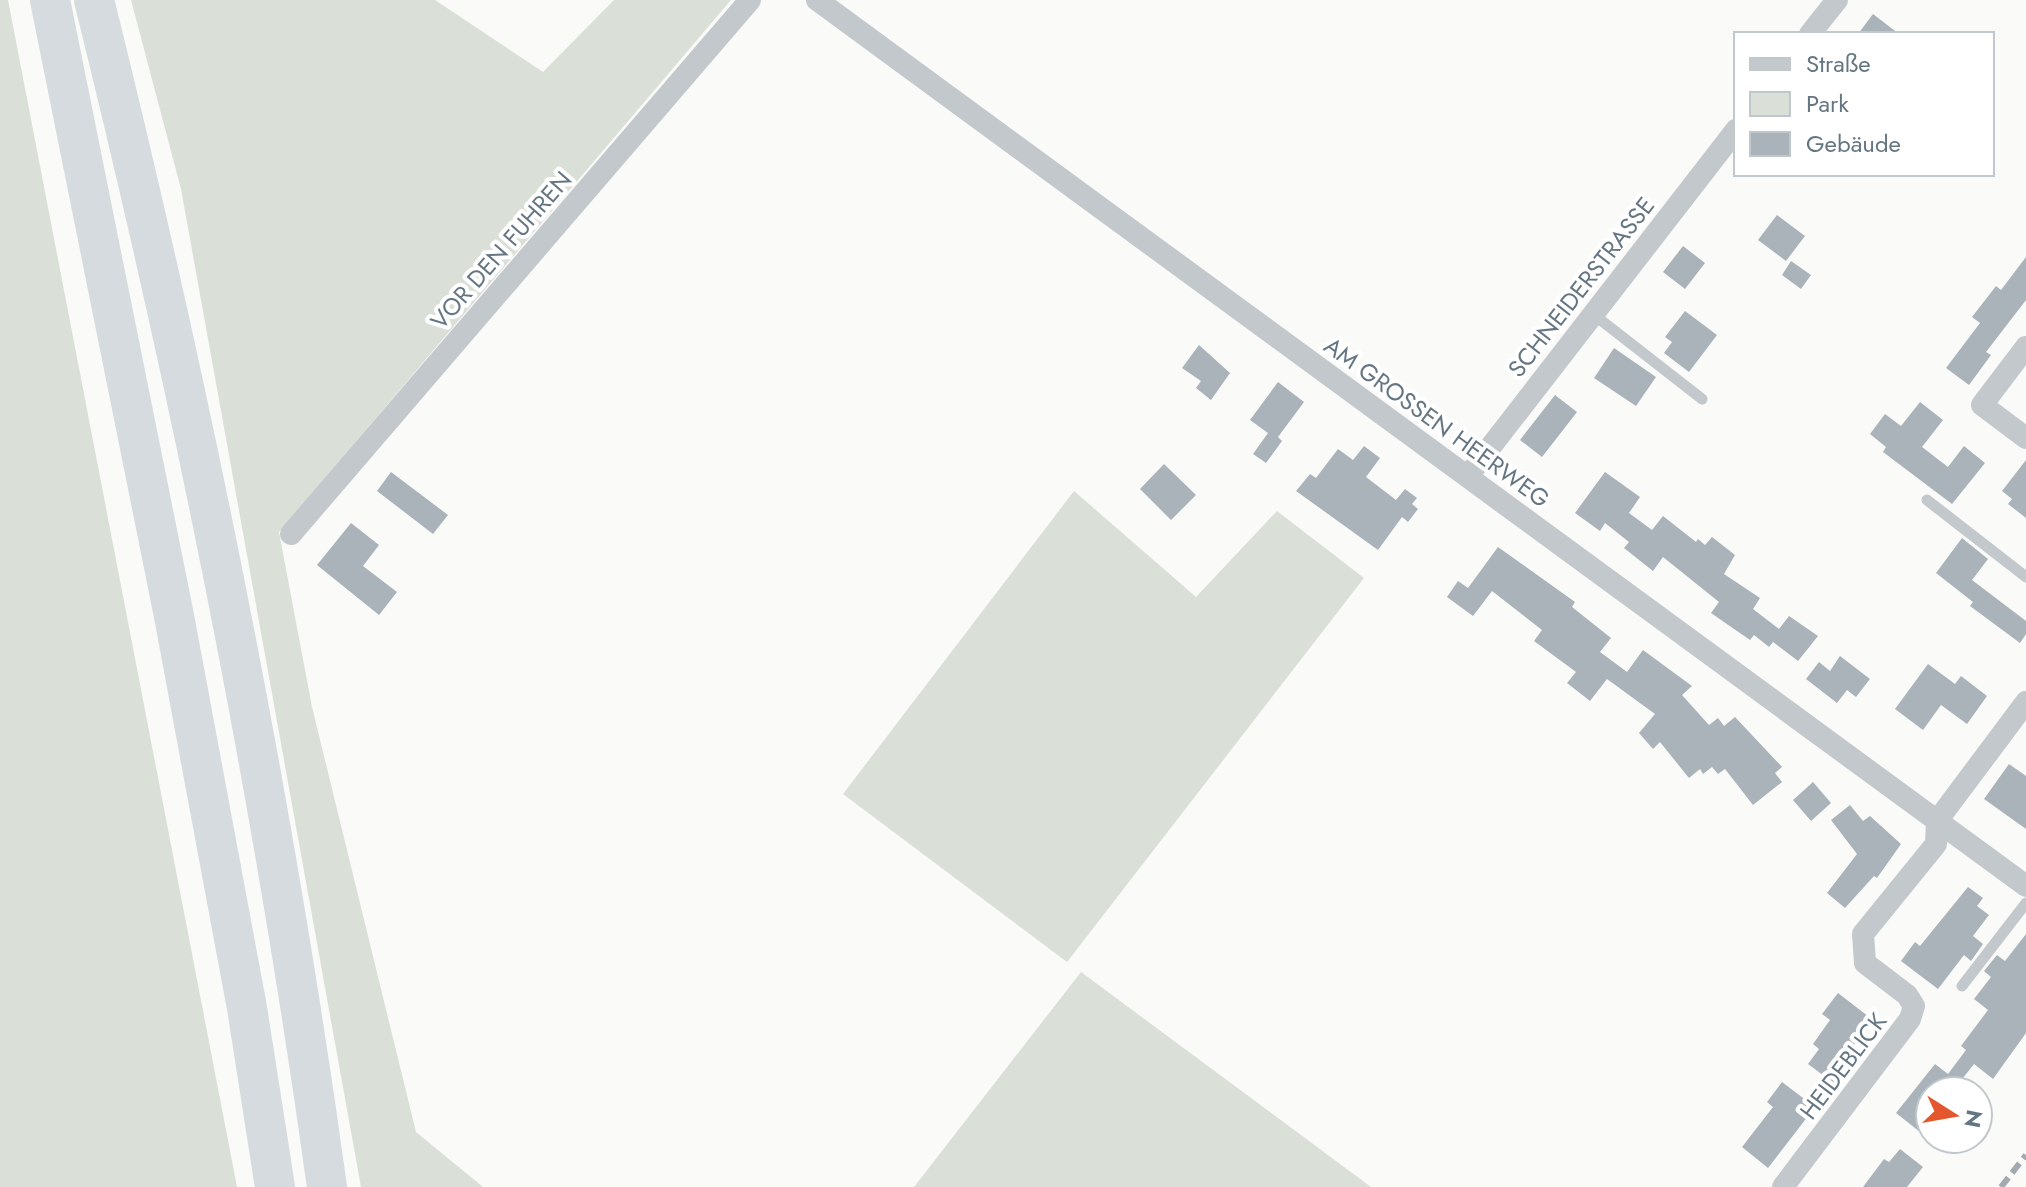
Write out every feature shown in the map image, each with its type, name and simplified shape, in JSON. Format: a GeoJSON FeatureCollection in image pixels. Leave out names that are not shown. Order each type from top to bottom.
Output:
{"type":"FeatureCollection","features":[{"type":"Feature","properties":{"kind":"highway"},"geometry":{"type":"LineString","coordinates":[[50,0],[174,616],[247,1008],[275,1187]]}},
{"type":"Feature","properties":{"kind":"highway"},"geometry":{"type":"LineString","coordinates":[[94,0],[181,371],[229,608],[272,837],[327,1187]]}},
{"type":"Feature","properties":{"kind":"street","name":"VOR DEN FUHREN"},"geometry":{"type":"LineString","coordinates":[[291,534],[750,0]]}},
{"type":"Feature","properties":{"kind":"street","name":"AM GROSSEN HEERWEG"},"geometry":{"type":"LineString","coordinates":[[817,0],[2026,886]]}},
{"type":"Feature","properties":{"kind":"street"},"geometry":{"type":"LineString","coordinates":[[1812,32],[1837,0]]}},
{"type":"Feature","properties":{"kind":"street","name":"SCHNEIDERSTRASSE"},"geometry":{"type":"LineString","coordinates":[[1468,476],[1734,133]]}},
{"type":"Feature","properties":{"kind":"street"},"geometry":{"type":"LineString","coordinates":[[2026,347],[1982,405],[2026,438]]}},
{"type":"Feature","properties":{"kind":"street","name":"HEIDEBLICK"},"geometry":{"type":"LineString","coordinates":[[1783,1187],[1910,1019],[1914,1006],[1907,995],[1865,963],[1863,934],[1936,844],[1937,821],[2026,702]]}},
{"type":"Feature","properties":{"kind":"lane"},"geometry":{"type":"LineString","coordinates":[[1593,314],[1702,399]]}},
{"type":"Feature","properties":{"kind":"lane"},"geometry":{"type":"LineString","coordinates":[[1927,500],[2026,577]]}},
{"type":"Feature","properties":{"kind":"lane"},"geometry":{"type":"LineString","coordinates":[[1962,986],[2026,903]]}},
{"type":"Feature","properties":{"kind":"green space"},"geometry":{"type":"Polygon","coordinates":[[[0,0],[8,0],[237,1187],[0,1187],[0,0]]]}},
{"type":"Feature","properties":{"kind":"green space"},"geometry":{"type":"Polygon","coordinates":[[[131,0],[435,0],[543,72],[614,0],[731,0],[279,532],[312,707],[416,1132],[483,1187],[361,1187],[181,189],[131,0]]]}},
{"type":"Feature","properties":{"kind":"green space"},"geometry":{"type":"Polygon","coordinates":[[[1074,491],[1196,597],[1277,511],[1364,578],[1067,962],[843,794],[1074,491]]]}},
{"type":"Feature","properties":{"kind":"green space"},"geometry":{"type":"Polygon","coordinates":[[[1081,972],[1371,1187],[914,1187],[1081,972]]]}},
{"type":"Feature","properties":{"kind":"building"},"geometry":{"type":"Polygon","coordinates":[[[1873,14],[1896,32],[1860,32],[1873,14]]]}},
{"type":"Feature","properties":{"kind":"building"},"geometry":{"type":"Polygon","coordinates":[[[1777,215],[1805,236],[1786,261],[1758,240],[1777,215]]]}},
{"type":"Feature","properties":{"kind":"building"},"geometry":{"type":"Polygon","coordinates":[[[1683,246],[1705,263],[1685,289],[1663,272],[1683,246]]]}},
{"type":"Feature","properties":{"kind":"building"},"geometry":{"type":"Polygon","coordinates":[[[2026,257],[2026,300],[1986,352],[1991,355],[1969,385],[1946,368],[1980,323],[1972,317],[1996,286],[2001,290],[2026,257]]]}},
{"type":"Feature","properties":{"kind":"building"},"geometry":{"type":"Polygon","coordinates":[[[1791,261],[1811,275],[1801,289],[1782,275],[1791,261]]]}},
{"type":"Feature","properties":{"kind":"building"},"geometry":{"type":"Polygon","coordinates":[[[1685,311],[1717,335],[1689,372],[1664,353],[1672,342],[1665,337],[1685,311]]]}},
{"type":"Feature","properties":{"kind":"building"},"geometry":{"type":"Polygon","coordinates":[[[1199,345],[1230,373],[1211,400],[1196,388],[1201,381],[1182,368],[1199,345]]]}},
{"type":"Feature","properties":{"kind":"building"},"geometry":{"type":"Polygon","coordinates":[[[1614,348],[1656,377],[1636,406],[1594,378],[1614,348]]]}},
{"type":"Feature","properties":{"kind":"building"},"geometry":{"type":"Polygon","coordinates":[[[1278,382],[1304,402],[1278,437],[1282,441],[1266,463],[1253,454],[1268,433],[1250,420],[1278,382]]]}},
{"type":"Feature","properties":{"kind":"building"},"geometry":{"type":"Polygon","coordinates":[[[1555,395],[1577,412],[1542,457],[1520,440],[1555,395]]]}},
{"type":"Feature","properties":{"kind":"building"},"geometry":{"type":"Polygon","coordinates":[[[1920,402],[1943,420],[1922,447],[1948,467],[1964,446],[1985,463],[1952,504],[1883,452],[1886,447],[1870,434],[1885,414],[1901,426],[1920,402]]]}},
{"type":"Feature","properties":{"kind":"building"},"geometry":{"type":"Polygon","coordinates":[[[1364,446],[1380,458],[1366,477],[1396,500],[1405,489],[1417,498],[1412,504],[1418,509],[1408,522],[1402,517],[1378,550],[1296,491],[1310,474],[1316,478],[1338,449],[1353,460],[1364,446]]]}},
{"type":"Feature","properties":{"kind":"building"},"geometry":{"type":"Polygon","coordinates":[[[2026,460],[2026,518],[2008,504],[2012,499],[2002,491],[2026,460]]]}},
{"type":"Feature","properties":{"kind":"building"},"geometry":{"type":"Polygon","coordinates":[[[1164,464],[1196,495],[1171,520],[1140,489],[1164,464]]]}},
{"type":"Feature","properties":{"kind":"building"},"geometry":{"type":"Polygon","coordinates":[[[391,472],[448,515],[433,534],[377,491],[391,472]]]}},
{"type":"Feature","properties":{"kind":"building"},"geometry":{"type":"Polygon","coordinates":[[[1605,472],[1640,497],[1629,513],[1652,530],[1663,516],[1696,542],[1698,539],[1705,545],[1712,537],[1735,555],[1724,574],[1760,598],[1753,609],[1779,629],[1789,616],[1818,636],[1798,661],[1773,642],[1769,647],[1754,635],[1750,640],[1711,613],[1719,602],[1663,557],[1653,571],[1624,548],[1629,542],[1605,523],[1600,531],[1575,513],[1605,472]]]}},
{"type":"Feature","properties":{"kind":"building"},"geometry":{"type":"Polygon","coordinates":[[[351,523],[379,545],[363,566],[397,592],[379,615],[317,565],[351,523]]]}},
{"type":"Feature","properties":{"kind":"building"},"geometry":{"type":"Polygon","coordinates":[[[1962,538],[1988,559],[1972,580],[2026,621],[2026,634],[2020,643],[1970,606],[1973,602],[1936,573],[1962,538]]]}},
{"type":"Feature","properties":{"kind":"building"},"geometry":{"type":"Polygon","coordinates":[[[1498,547],[1575,602],[1572,607],[1611,638],[1600,652],[1627,672],[1643,650],[1692,686],[1682,695],[1709,725],[1718,718],[1724,726],[1735,717],[1782,767],[1775,773],[1782,782],[1753,805],[1725,769],[1718,774],[1712,767],[1703,774],[1700,769],[1689,778],[1660,742],[1653,749],[1639,733],[1655,714],[1607,679],[1590,701],[1567,683],[1576,672],[1534,641],[1542,630],[1492,591],[1473,616],[1447,597],[1458,581],[1468,588],[1498,547]]]}},
{"type":"Feature","properties":{"kind":"building"},"geometry":{"type":"Polygon","coordinates":[[[1840,656],[1870,679],[1856,697],[1847,690],[1837,703],[1806,679],[1819,662],[1830,671],[1840,656]]]}},
{"type":"Feature","properties":{"kind":"building"},"geometry":{"type":"Polygon","coordinates":[[[1928,664],[1955,684],[1961,676],[1987,696],[1967,724],[1941,705],[1923,730],[1895,709],[1928,664]]]}},
{"type":"Feature","properties":{"kind":"building"},"geometry":{"type":"Polygon","coordinates":[[[2009,764],[2026,776],[2026,829],[1984,799],[2009,764]]]}},
{"type":"Feature","properties":{"kind":"building"},"geometry":{"type":"Polygon","coordinates":[[[1813,782],[1831,803],[1811,821],[1793,800],[1813,782]]]}},
{"type":"Feature","properties":{"kind":"building"},"geometry":{"type":"Polygon","coordinates":[[[1850,805],[1863,821],[1870,816],[1901,844],[1877,878],[1874,876],[1845,908],[1827,893],[1857,854],[1831,820],[1850,805]]]}},
{"type":"Feature","properties":{"kind":"building"},"geometry":{"type":"Polygon","coordinates":[[[1968,887],[1983,898],[1977,906],[1989,915],[1973,936],[1983,944],[1971,961],[1964,955],[1938,989],[1901,961],[1915,942],[1920,946],[1968,887]]]}},
{"type":"Feature","properties":{"kind":"building"},"geometry":{"type":"Polygon","coordinates":[[[2026,934],[2026,1033],[1994,1078],[1974,1064],[1965,1075],[1926,1075],[1935,1064],[1948,1074],[1966,1050],[1961,1046],[1988,1010],[1974,999],[1991,977],[1984,971],[1997,955],[2005,961],[2026,934]]]}},
{"type":"Feature","properties":{"kind":"building"},"geometry":{"type":"Polygon","coordinates":[[[1838,993],[1873,1020],[1849,1052],[1856,1056],[1835,1084],[1808,1064],[1819,1049],[1813,1044],[1830,1020],[1822,1014],[1838,993]]]}},
{"type":"Feature","properties":{"kind":"building"},"geometry":{"type":"Polygon","coordinates":[[[1782,1082],[1815,1107],[1768,1168],[1742,1147],[1773,1107],[1767,1102],[1782,1082]]]}},
{"type":"Feature","properties":{"kind":"building"},"geometry":{"type":"Polygon","coordinates":[[[1914,1090],[1914,1127],[1896,1113],[1914,1090]]]}},
{"type":"Feature","properties":{"kind":"building"},"geometry":{"type":"Polygon","coordinates":[[[1900,1149],[1923,1167],[1907,1187],[1863,1187],[1884,1159],[1889,1162],[1900,1149]]]}},
{"type":"Feature","properties":{"kind":"railway"},"geometry":{"type":"LineString","coordinates":[[2001,1187],[2026,1155]]}}]}
